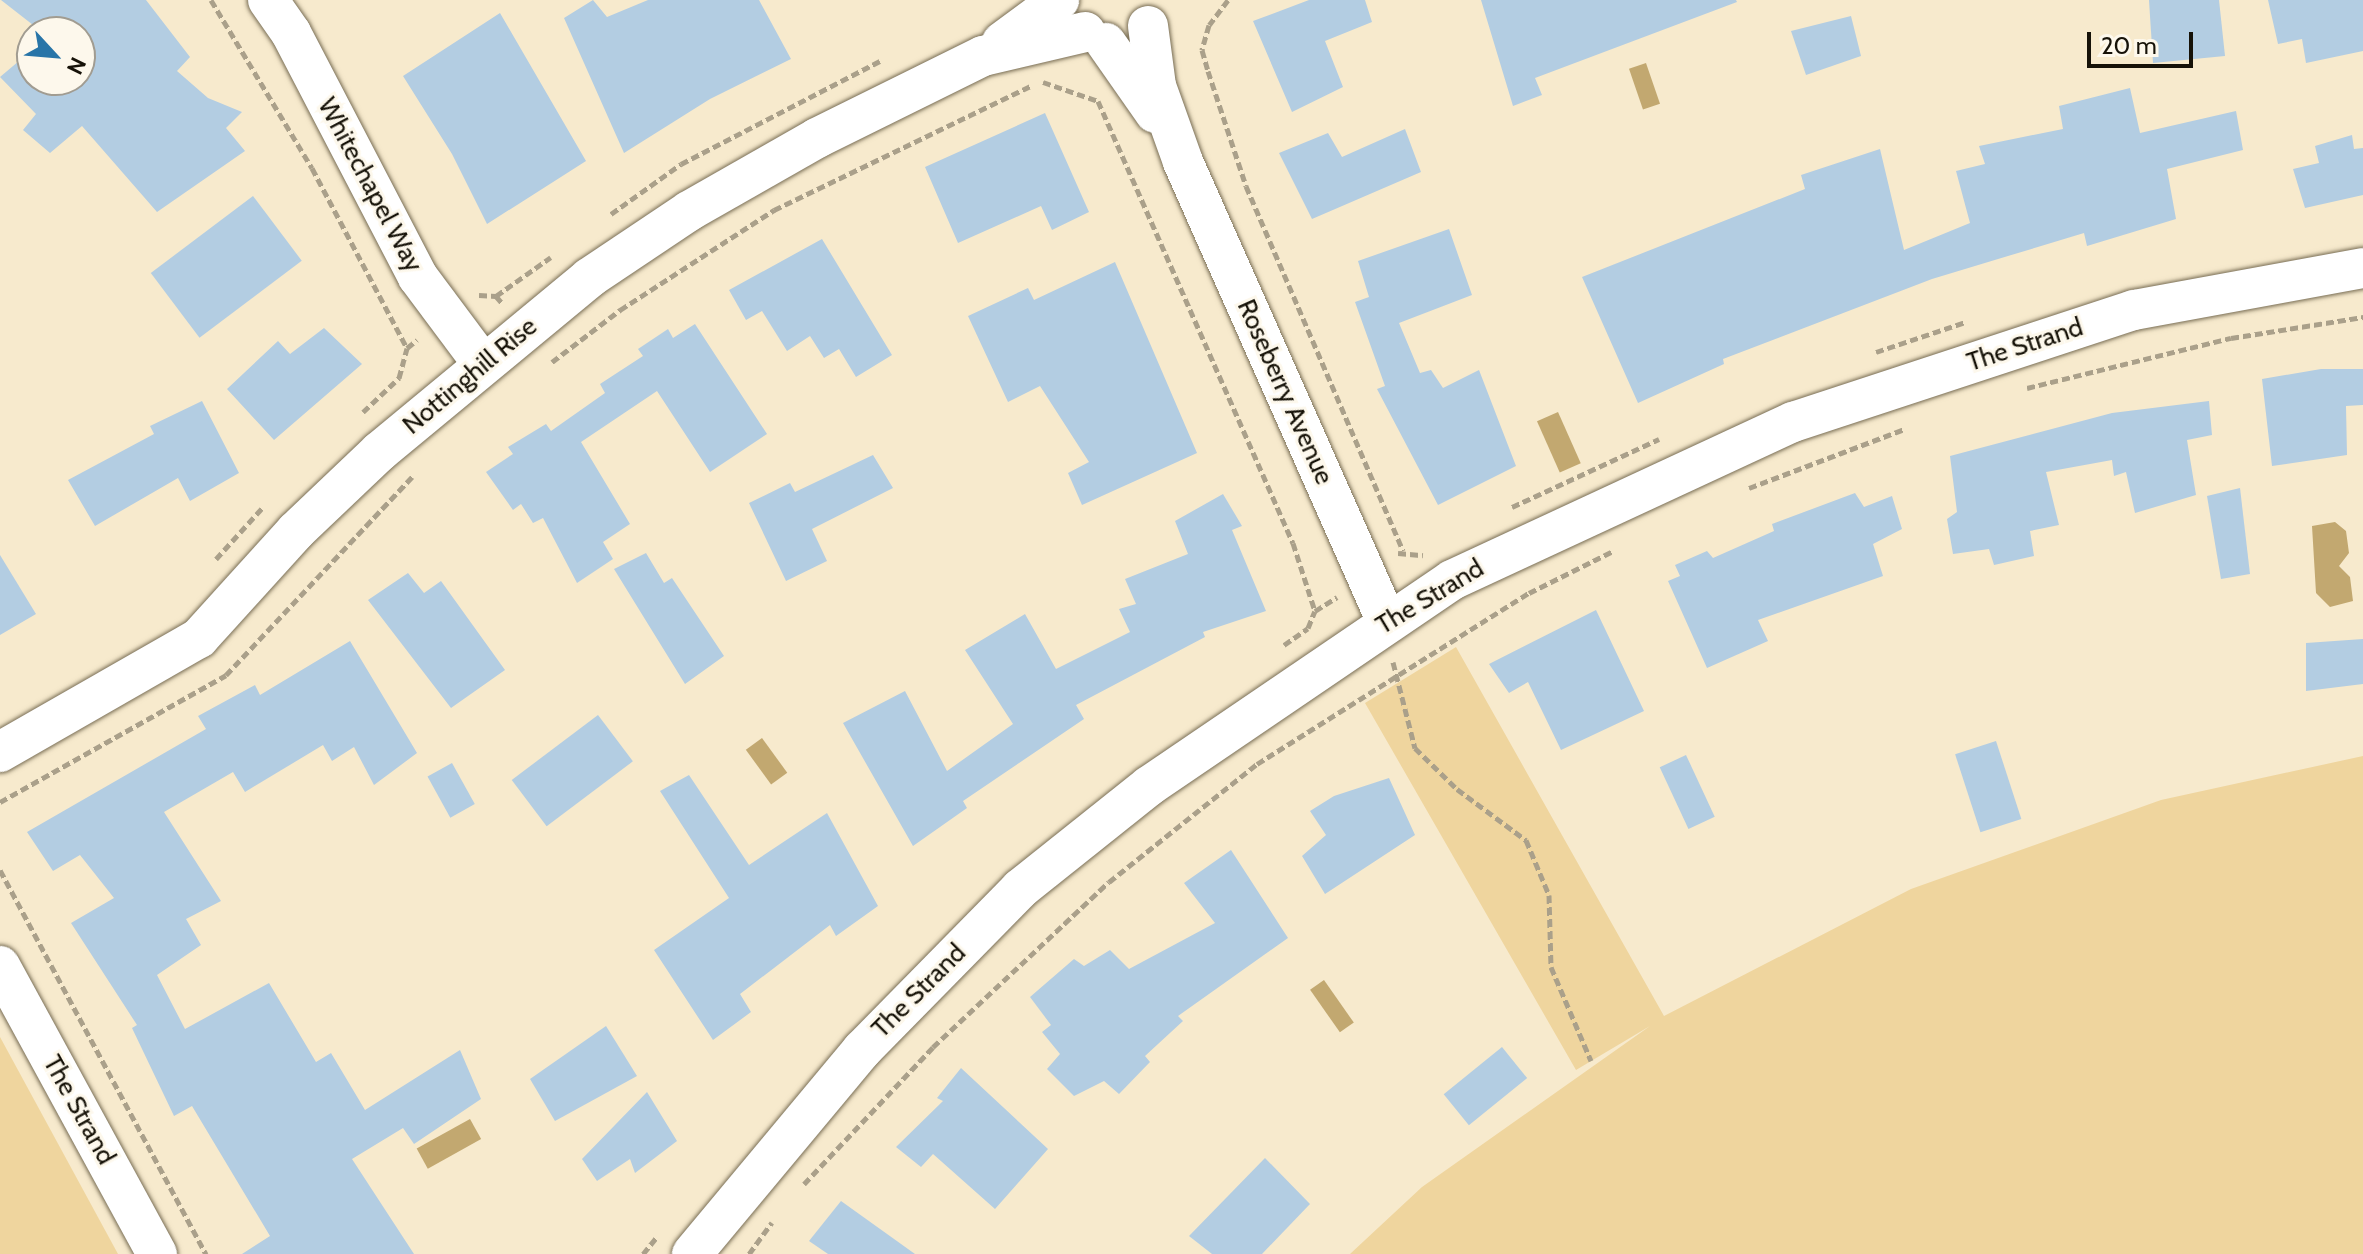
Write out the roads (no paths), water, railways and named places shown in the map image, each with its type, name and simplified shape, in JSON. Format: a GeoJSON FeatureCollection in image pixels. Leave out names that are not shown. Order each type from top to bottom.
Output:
{"type":"FeatureCollection","features":[{"type":"Feature","properties":{"kind":"street","name":"Whitechapel Way"},"geometry":{"type":"LineString","coordinates":[[268,0],[291,33],[418,277],[482,363]]}},
{"type":"Feature","properties":{"kind":"street","name":"Nottinghill Rise"},"geometry":{"type":"LineString","coordinates":[[983,56],[1059,0]]}},
{"type":"Feature","properties":{"kind":"street","name":"Nottinghill Rise"},"geometry":{"type":"LineString","coordinates":[[0,752],[199,638],[296,531],[482,363],[589,278],[689,211],[817,138],[983,56],[1087,25],[1132,39],[1155,9]]}},
{"type":"Feature","properties":{"kind":"street","name":"Roseberry Avenue"},"geometry":{"type":"LineString","coordinates":[[1155,9],[1156,86],[1183,162],[1387,622]]}},
{"type":"Feature","properties":{"kind":"street","name":"Roseberry Avenue"},"geometry":{"type":"LineString","coordinates":[[1087,25],[1141,88],[1183,162]]}},
{"type":"Feature","properties":{"kind":"street","name":"The Strand"},"geometry":{"type":"LineString","coordinates":[[692,1254],[862,1050],[1020,889],[1149,786],[1452,580],[1793,422],[2134,310],[2363,268]]}},
{"type":"Feature","properties":{"kind":"street","name":"The Strand"},"geometry":{"type":"LineString","coordinates":[[0,966],[157,1254]]}}]}
